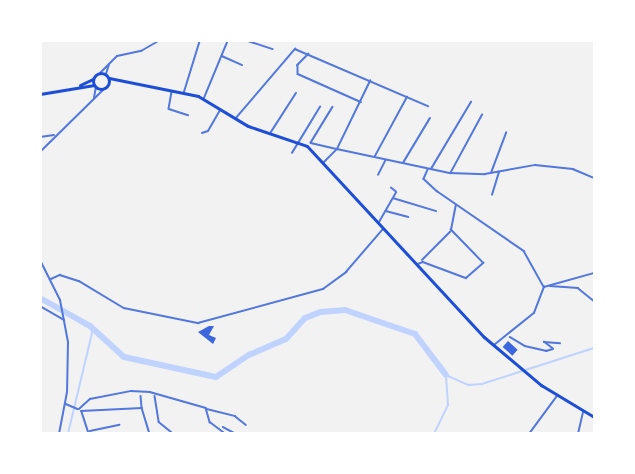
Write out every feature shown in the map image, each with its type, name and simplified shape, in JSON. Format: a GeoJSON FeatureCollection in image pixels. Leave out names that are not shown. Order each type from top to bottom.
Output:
{"type":"FeatureCollection","features":[{"type":"Feature","properties":{"kind":"main road"},"geometry":{"type":"LineString","coordinates":[[76,87],[100,73],[106,74],[110,83]]}},
{"type":"Feature","properties":{"kind":"main road"},"geometry":{"type":"LineString","coordinates":[[109,78],[204,98],[235,119],[297,141],[324,162],[494,346],[556,396],[594,417]]}},
{"type":"Feature","properties":{"kind":"main road"},"geometry":{"type":"LineString","coordinates":[[93,79],[95,86]]}},
{"type":"Feature","properties":{"kind":"main road"},"geometry":{"type":"LineString","coordinates":[[40,94],[76,87],[95,86],[104,89],[110,83],[123,80]]}},
{"type":"Feature","properties":{"kind":"street"},"geometry":{"type":"LineString","coordinates":[[100,73],[110,61],[148,49],[160,40]]}},
{"type":"Feature","properties":{"kind":"street"},"geometry":{"type":"LineString","coordinates":[[184,93],[200,40]]}},
{"type":"Feature","properties":{"kind":"street"},"geometry":{"type":"LineString","coordinates":[[204,98],[228,40]]}},
{"type":"Feature","properties":{"kind":"street"},"geometry":{"type":"LineString","coordinates":[[245,40],[273,49]]}},
{"type":"Feature","properties":{"kind":"street"},"geometry":{"type":"LineString","coordinates":[[235,119],[295,49],[428,105]]}},
{"type":"Feature","properties":{"kind":"street"},"geometry":{"type":"LineString","coordinates":[[309,54],[298,65],[298,74],[361,103]]}},
{"type":"Feature","properties":{"kind":"street"},"geometry":{"type":"LineString","coordinates":[[221,56],[242,65]]}},
{"type":"Feature","properties":{"kind":"street"},"geometry":{"type":"LineString","coordinates":[[106,74],[110,61]]}},
{"type":"Feature","properties":{"kind":"street"},"geometry":{"type":"LineString","coordinates":[[324,162],[337,149],[371,81]]}},
{"type":"Feature","properties":{"kind":"street"},"geometry":{"type":"LineString","coordinates":[[92,102],[95,86]]}},
{"type":"Feature","properties":{"kind":"street"},"geometry":{"type":"LineString","coordinates":[[40,152],[104,89]]}},
{"type":"Feature","properties":{"kind":"street"},"geometry":{"type":"LineString","coordinates":[[173,91],[170,109],[188,115]]}},
{"type":"Feature","properties":{"kind":"street"},"geometry":{"type":"LineString","coordinates":[[271,133],[296,93]]}},
{"type":"Feature","properties":{"kind":"street"},"geometry":{"type":"LineString","coordinates":[[374,158],[407,96]]}},
{"type":"Feature","properties":{"kind":"street"},"geometry":{"type":"LineString","coordinates":[[471,102],[424,179],[456,204],[519,246],[531,258],[544,287],[537,309],[509,336],[494,346]]}},
{"type":"Feature","properties":{"kind":"street"},"geometry":{"type":"LineString","coordinates":[[292,153],[297,141],[320,107]]}},
{"type":"Feature","properties":{"kind":"street"},"geometry":{"type":"LineString","coordinates":[[333,107],[310,142],[450,173],[491,173],[535,165],[573,169],[594,177]]}},
{"type":"Feature","properties":{"kind":"street"},"geometry":{"type":"LineString","coordinates":[[202,133],[208,131],[220,109]]}},
{"type":"Feature","properties":{"kind":"street"},"geometry":{"type":"LineString","coordinates":[[450,173],[482,115]]}},
{"type":"Feature","properties":{"kind":"street"},"geometry":{"type":"LineString","coordinates":[[403,164],[430,118]]}},
{"type":"Feature","properties":{"kind":"street"},"geometry":{"type":"LineString","coordinates":[[491,173],[506,133]]}},
{"type":"Feature","properties":{"kind":"street"},"geometry":{"type":"LineString","coordinates":[[40,137],[55,135]]}},
{"type":"Feature","properties":{"kind":"street"},"geometry":{"type":"LineString","coordinates":[[378,175],[386,160]]}},
{"type":"Feature","properties":{"kind":"street"},"geometry":{"type":"LineString","coordinates":[[492,195],[500,171]]}},
{"type":"Feature","properties":{"kind":"street"},"geometry":{"type":"LineString","coordinates":[[378,223],[396,192],[390,188]]}},
{"type":"Feature","properties":{"kind":"street"},"geometry":{"type":"LineString","coordinates":[[393,198],[436,211]]}},
{"type":"Feature","properties":{"kind":"street"},"geometry":{"type":"LineString","coordinates":[[422,261],[461,277],[476,273],[483,263],[451,230],[450,220],[456,204]]}},
{"type":"Feature","properties":{"kind":"street"},"geometry":{"type":"LineString","coordinates":[[386,210],[408,217]]}},
{"type":"Feature","properties":{"kind":"street"},"geometry":{"type":"LineString","coordinates":[[51,279],[60,275],[79,281],[124,308],[198,323],[323,289],[346,272],[383,228]]}},
{"type":"Feature","properties":{"kind":"street"},"geometry":{"type":"LineString","coordinates":[[417,265],[451,230]]}},
{"type":"Feature","properties":{"kind":"street"},"geometry":{"type":"LineString","coordinates":[[40,260],[48,272],[61,307],[69,365],[65,404],[58,434]]}},
{"type":"Feature","properties":{"kind":"street"},"geometry":{"type":"LineString","coordinates":[[544,287],[594,273]]}},
{"type":"Feature","properties":{"kind":"street"},"geometry":{"type":"LineString","coordinates":[[549,286],[578,288],[594,301]]}},
{"type":"Feature","properties":{"kind":"street"},"geometry":{"type":"LineString","coordinates":[[40,306],[64,321]]}},
{"type":"Feature","properties":{"kind":"street"},"geometry":{"type":"LineString","coordinates":[[509,336],[525,346],[546,351],[553,349],[544,342],[560,343]]}},
{"type":"Feature","properties":{"kind":"street"},"geometry":{"type":"LineString","coordinates":[[80,410],[90,399],[108,399],[131,391],[235,416],[246,425]]}},
{"type":"Feature","properties":{"kind":"street"},"geometry":{"type":"LineString","coordinates":[[155,395],[159,422],[174,434]]}},
{"type":"Feature","properties":{"kind":"street"},"geometry":{"type":"LineString","coordinates":[[141,396],[150,434]]}},
{"type":"Feature","properties":{"kind":"street"},"geometry":{"type":"LineString","coordinates":[[529,434],[556,396]]}},
{"type":"Feature","properties":{"kind":"street"},"geometry":{"type":"LineString","coordinates":[[65,404],[80,410],[142,408]]}},
{"type":"Feature","properties":{"kind":"street"},"geometry":{"type":"LineString","coordinates":[[206,408],[210,422],[236,434]]}},
{"type":"Feature","properties":{"kind":"street"},"geometry":{"type":"LineString","coordinates":[[80,410],[89,432],[119,425]]}},
{"type":"Feature","properties":{"kind":"street"},"geometry":{"type":"LineString","coordinates":[[578,434],[583,412]]}},
{"type":"Feature","properties":{"kind":"street"},"geometry":{"type":"LineString","coordinates":[[222,427],[226,434]]}},
{"type":"Feature","properties":{"kind":"building"},"geometry":{"type":"Polygon","coordinates":[[[214,326],[209,335],[216,338],[213,344],[198,332],[214,326]]]}},
{"type":"Feature","properties":{"kind":"building"},"geometry":{"type":"Polygon","coordinates":[[[508,341],[518,350],[512,356],[503,347],[508,341]]]}},
{"type":"Feature","properties":{"kind":"waterway"},"geometry":{"type":"LineString","coordinates":[[40,298],[90,326],[124,357],[216,377],[249,355],[286,339],[305,318],[321,312],[345,310],[415,334],[446,375]]}},
{"type":"Feature","properties":{"kind":"waterway"},"geometry":{"type":"LineString","coordinates":[[68,434],[93,329]]}},
{"type":"Feature","properties":{"kind":"waterway"},"geometry":{"type":"LineString","coordinates":[[446,375],[468,385],[482,384],[594,348]]}},
{"type":"Feature","properties":{"kind":"waterway"},"geometry":{"type":"LineString","coordinates":[[434,434],[448,405],[446,376]]}}]}
